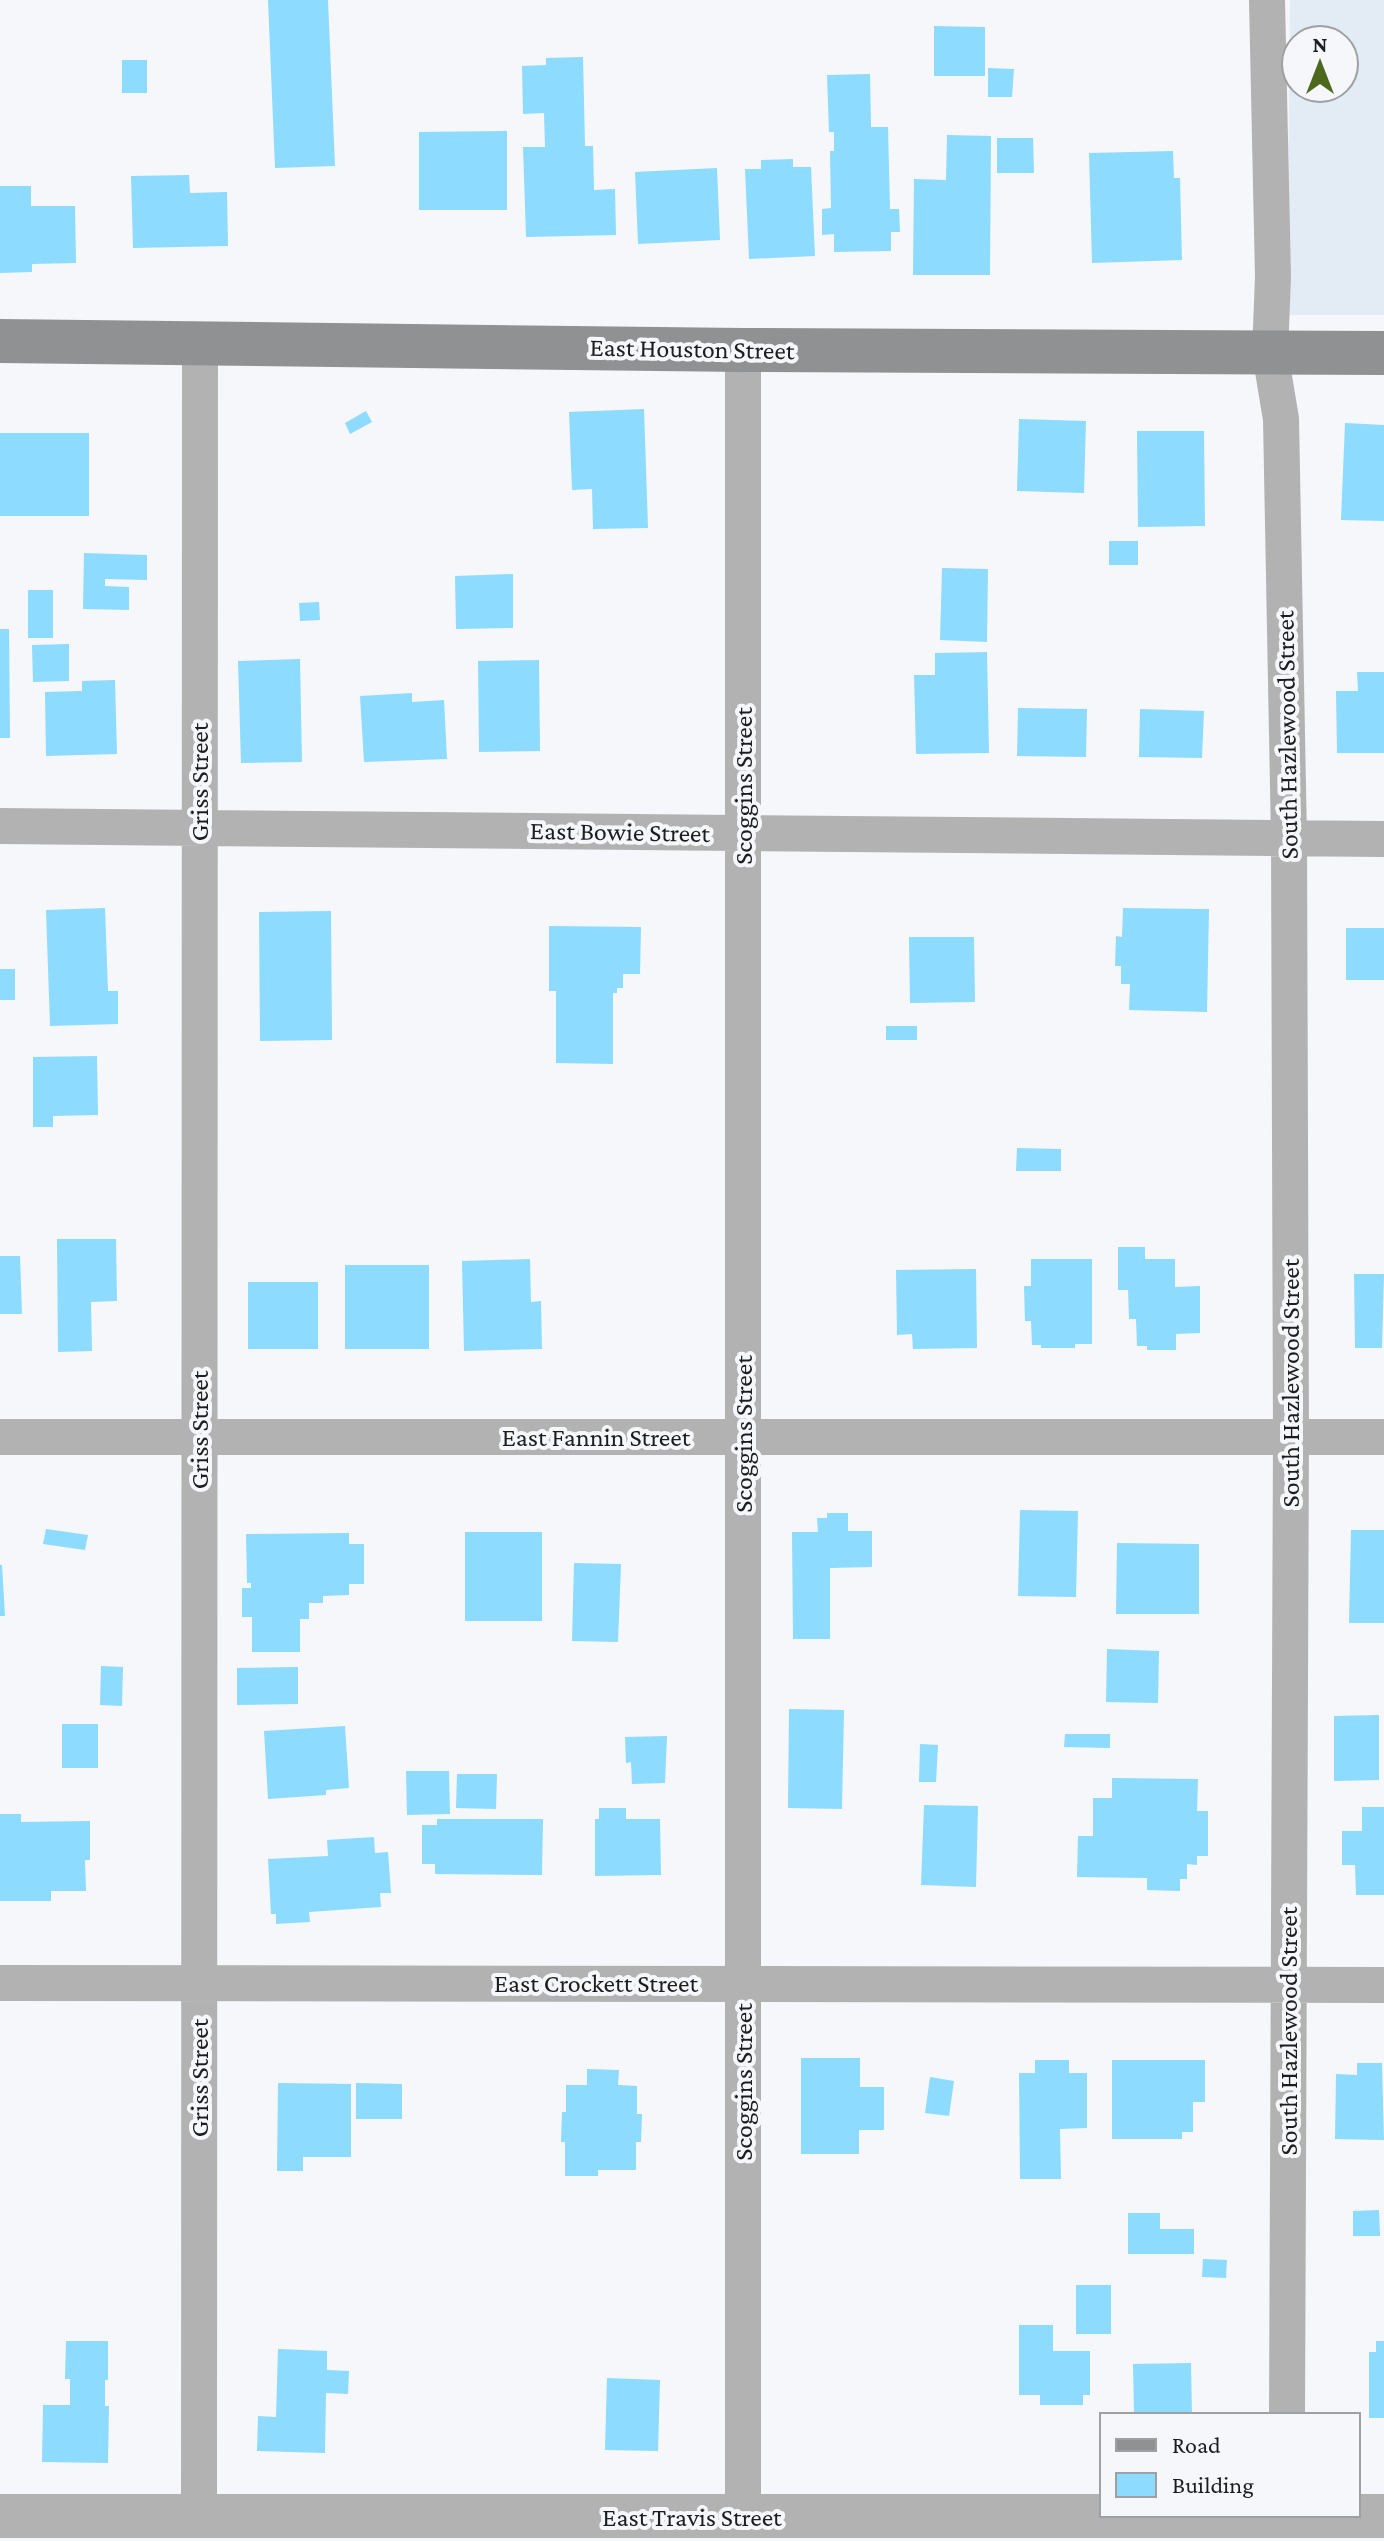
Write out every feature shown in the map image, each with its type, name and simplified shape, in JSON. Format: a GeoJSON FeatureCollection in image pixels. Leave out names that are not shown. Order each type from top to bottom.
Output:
{"type":"FeatureCollection","features":[{"type":"Feature","properties":{"kind":"main road","name":"East Houston Street"},"geometry":{"type":"LineString","coordinates":[[0,341],[743,350],[1384,353]]}},
{"type":"Feature","properties":{"kind":"street","name":"South Hazlewood Street"},"geometry":{"type":"LineString","coordinates":[[1267,0],[1273,277],[1270,353],[1281,419],[1289,839],[1291,1437],[1287,2413]]}},
{"type":"Feature","properties":{"kind":"street","name":"Griss Street"},"geometry":{"type":"LineString","coordinates":[[199,2516],[200,343]]}},
{"type":"Feature","properties":{"kind":"street","name":"Scoggins Street"},"geometry":{"type":"LineString","coordinates":[[743,350],[743,2517]]}},
{"type":"Feature","properties":{"kind":"street","name":"East Bowie Street"},"geometry":{"type":"LineString","coordinates":[[0,826],[1384,839]]}},
{"type":"Feature","properties":{"kind":"street","name":"East Fannin Street"},"geometry":{"type":"LineString","coordinates":[[0,1437],[1384,1437]]}},
{"type":"Feature","properties":{"kind":"street","name":"East Crockett Street"},"geometry":{"type":"LineString","coordinates":[[0,1983],[1384,1985]]}},
{"type":"Feature","properties":{"kind":"street","name":"East Travis Street"},"geometry":{"type":"LineString","coordinates":[[0,2516],[743,2517],[1286,2524],[1384,2516]]}},
{"type":"Feature","properties":{"kind":"shaded area"},"geometry":{"type":"Polygon","coordinates":[[[1290,0],[1384,0],[1384,315],[1287,315],[1289,104],[1360,104],[1360,24],[1290,24],[1290,0]]]}},
{"type":"Feature","properties":{"kind":"building"},"geometry":{"type":"Polygon","coordinates":[[[268,0],[328,0],[335,166],[275,168],[268,0]]]}},
{"type":"Feature","properties":{"kind":"building"},"geometry":{"type":"Polygon","coordinates":[[[934,26],[985,27],[985,76],[934,76],[934,26]]]}},
{"type":"Feature","properties":{"kind":"building"},"geometry":{"type":"Polygon","coordinates":[[[583,57],[585,146],[593,146],[594,190],[615,189],[616,235],[526,237],[523,147],[545,147],[544,113],[523,114],[522,66],[546,65],[546,58],[583,57]]]}},
{"type":"Feature","properties":{"kind":"building"},"geometry":{"type":"Polygon","coordinates":[[[122,60],[147,60],[147,93],[122,93],[122,60]]]}},
{"type":"Feature","properties":{"kind":"building"},"geometry":{"type":"Polygon","coordinates":[[[988,68],[1014,69],[1012,97],[988,97],[988,68]]]}},
{"type":"Feature","properties":{"kind":"building"},"geometry":{"type":"Polygon","coordinates":[[[870,74],[871,127],[888,127],[890,209],[899,209],[900,232],[891,232],[891,251],[834,252],[834,234],[822,235],[822,209],[831,208],[830,151],[834,151],[834,132],[829,132],[827,75],[870,74]]]}},
{"type":"Feature","properties":{"kind":"building"},"geometry":{"type":"Polygon","coordinates":[[[507,131],[507,210],[419,210],[419,132],[507,131]]]}},
{"type":"Feature","properties":{"kind":"building"},"geometry":{"type":"Polygon","coordinates":[[[947,135],[991,136],[990,275],[913,275],[914,179],[946,180],[947,135]]]}},
{"type":"Feature","properties":{"kind":"building"},"geometry":{"type":"Polygon","coordinates":[[[997,138],[1033,138],[1034,173],[997,173],[997,138]]]}},
{"type":"Feature","properties":{"kind":"building"},"geometry":{"type":"Polygon","coordinates":[[[1173,151],[1174,178],[1180,178],[1182,260],[1092,263],[1089,153],[1173,151]]]}},
{"type":"Feature","properties":{"kind":"building"},"geometry":{"type":"Polygon","coordinates":[[[793,159],[793,167],[811,167],[815,256],[749,259],[745,169],[761,169],[761,160],[793,159]]]}},
{"type":"Feature","properties":{"kind":"building"},"geometry":{"type":"Polygon","coordinates":[[[717,168],[720,240],[638,244],[635,172],[717,168]]]}},
{"type":"Feature","properties":{"kind":"building"},"geometry":{"type":"Polygon","coordinates":[[[189,175],[190,193],[227,192],[228,246],[133,248],[131,176],[189,175]]]}},
{"type":"Feature","properties":{"kind":"building"},"geometry":{"type":"Polygon","coordinates":[[[0,186],[31,186],[31,206],[75,206],[76,263],[32,264],[32,272],[0,273],[0,186]]]}},
{"type":"Feature","properties":{"kind":"building"},"geometry":{"type":"Polygon","coordinates":[[[644,409],[648,528],[593,529],[592,489],[572,490],[569,412],[644,409]]]}},
{"type":"Feature","properties":{"kind":"building"},"geometry":{"type":"Polygon","coordinates":[[[366,411],[372,422],[350,434],[345,423],[366,411]]]}},
{"type":"Feature","properties":{"kind":"building"},"geometry":{"type":"Polygon","coordinates":[[[1019,419],[1086,421],[1084,493],[1017,491],[1019,419]]]}},
{"type":"Feature","properties":{"kind":"building"},"geometry":{"type":"Polygon","coordinates":[[[1345,423],[1384,425],[1384,521],[1341,520],[1345,423]]]}},
{"type":"Feature","properties":{"kind":"building"},"geometry":{"type":"Polygon","coordinates":[[[1137,431],[1204,431],[1205,526],[1138,527],[1137,431]]]}},
{"type":"Feature","properties":{"kind":"building"},"geometry":{"type":"Polygon","coordinates":[[[0,433],[89,433],[89,516],[0,516],[0,433]]]}},
{"type":"Feature","properties":{"kind":"building"},"geometry":{"type":"Polygon","coordinates":[[[1109,541],[1138,541],[1138,565],[1109,565],[1109,541]]]}},
{"type":"Feature","properties":{"kind":"building"},"geometry":{"type":"Polygon","coordinates":[[[84,553],[147,555],[147,580],[105,579],[105,586],[129,587],[129,610],[83,609],[84,553]]]}},
{"type":"Feature","properties":{"kind":"building"},"geometry":{"type":"Polygon","coordinates":[[[942,568],[988,569],[987,642],[940,640],[942,568]]]}},
{"type":"Feature","properties":{"kind":"building"},"geometry":{"type":"Polygon","coordinates":[[[513,574],[513,628],[456,629],[455,576],[513,574]]]}},
{"type":"Feature","properties":{"kind":"building"},"geometry":{"type":"Polygon","coordinates":[[[28,590],[53,590],[53,638],[28,638],[28,590]]]}},
{"type":"Feature","properties":{"kind":"building"},"geometry":{"type":"Polygon","coordinates":[[[319,602],[320,620],[300,621],[299,603],[319,602]]]}},
{"type":"Feature","properties":{"kind":"building"},"geometry":{"type":"Polygon","coordinates":[[[0,629],[9,629],[10,738],[0,738],[0,629]]]}},
{"type":"Feature","properties":{"kind":"building"},"geometry":{"type":"Polygon","coordinates":[[[69,644],[69,681],[33,682],[32,645],[69,644]]]}},
{"type":"Feature","properties":{"kind":"building"},"geometry":{"type":"Polygon","coordinates":[[[987,652],[989,753],[916,754],[914,675],[935,675],[935,653],[987,652]]]}},
{"type":"Feature","properties":{"kind":"building"},"geometry":{"type":"Polygon","coordinates":[[[300,659],[302,762],[241,763],[238,661],[300,659]]]}},
{"type":"Feature","properties":{"kind":"building"},"geometry":{"type":"Polygon","coordinates":[[[539,660],[540,751],[479,752],[478,661],[539,660]]]}},
{"type":"Feature","properties":{"kind":"building"},"geometry":{"type":"Polygon","coordinates":[[[1357,672],[1384,672],[1384,753],[1337,753],[1336,691],[1358,691],[1357,672]]]}},
{"type":"Feature","properties":{"kind":"building"},"geometry":{"type":"Polygon","coordinates":[[[115,680],[117,754],[46,756],[45,692],[82,691],[82,681],[115,680]]]}},
{"type":"Feature","properties":{"kind":"building"},"geometry":{"type":"Polygon","coordinates":[[[412,693],[412,702],[444,700],[447,759],[364,762],[360,696],[412,693]]]}},
{"type":"Feature","properties":{"kind":"building"},"geometry":{"type":"Polygon","coordinates":[[[1018,708],[1087,709],[1086,757],[1017,756],[1018,708]]]}},
{"type":"Feature","properties":{"kind":"building"},"geometry":{"type":"Polygon","coordinates":[[[1140,709],[1204,711],[1202,758],[1139,757],[1140,709]]]}},
{"type":"Feature","properties":{"kind":"building"},"geometry":{"type":"Polygon","coordinates":[[[105,908],[108,991],[118,991],[118,1024],[50,1026],[46,910],[105,908]]]}},
{"type":"Feature","properties":{"kind":"building"},"geometry":{"type":"Polygon","coordinates":[[[1123,908],[1209,909],[1207,1012],[1129,1010],[1130,984],[1121,984],[1121,966],[1115,966],[1116,936],[1122,937],[1123,908]]]}},
{"type":"Feature","properties":{"kind":"building"},"geometry":{"type":"Polygon","coordinates":[[[331,911],[332,1040],[260,1041],[259,912],[331,911]]]}},
{"type":"Feature","properties":{"kind":"building"},"geometry":{"type":"Polygon","coordinates":[[[549,926],[641,927],[640,974],[623,974],[623,988],[617,988],[617,993],[613,993],[613,1064],[556,1063],[556,991],[549,991],[549,926]]]}},
{"type":"Feature","properties":{"kind":"building"},"geometry":{"type":"Polygon","coordinates":[[[1346,928],[1384,928],[1384,980],[1346,980],[1346,928]]]}},
{"type":"Feature","properties":{"kind":"building"},"geometry":{"type":"Polygon","coordinates":[[[909,937],[974,937],[975,1002],[910,1003],[909,937]]]}},
{"type":"Feature","properties":{"kind":"building"},"geometry":{"type":"Polygon","coordinates":[[[0,969],[15,969],[15,1000],[0,1000],[0,969]]]}},
{"type":"Feature","properties":{"kind":"building"},"geometry":{"type":"Polygon","coordinates":[[[886,1026],[917,1026],[917,1040],[886,1040],[886,1026]]]}},
{"type":"Feature","properties":{"kind":"building"},"geometry":{"type":"Polygon","coordinates":[[[97,1056],[98,1115],[53,1116],[53,1127],[33,1127],[33,1057],[97,1056]]]}},
{"type":"Feature","properties":{"kind":"building"},"geometry":{"type":"Polygon","coordinates":[[[1017,1148],[1061,1149],[1061,1171],[1016,1171],[1017,1148]]]}},
{"type":"Feature","properties":{"kind":"building"},"geometry":{"type":"Polygon","coordinates":[[[57,1239],[116,1239],[117,1301],[91,1302],[92,1351],[58,1352],[57,1239]]]}},
{"type":"Feature","properties":{"kind":"building"},"geometry":{"type":"Polygon","coordinates":[[[1118,1247],[1145,1247],[1145,1259],[1175,1259],[1175,1287],[1200,1286],[1200,1333],[1176,1334],[1176,1350],[1147,1350],[1147,1346],[1137,1346],[1136,1319],[1129,1319],[1128,1290],[1118,1290],[1118,1247]]]}},
{"type":"Feature","properties":{"kind":"building"},"geometry":{"type":"Polygon","coordinates":[[[0,1256],[20,1256],[22,1314],[0,1314],[0,1256]]]}},
{"type":"Feature","properties":{"kind":"building"},"geometry":{"type":"Polygon","coordinates":[[[530,1259],[531,1302],[541,1301],[542,1349],[464,1351],[462,1261],[530,1259]]]}},
{"type":"Feature","properties":{"kind":"building"},"geometry":{"type":"Polygon","coordinates":[[[1031,1259],[1092,1259],[1092,1344],[1075,1344],[1075,1348],[1032,1345],[1031,1321],[1025,1321],[1024,1286],[1031,1286],[1031,1259]]]}},
{"type":"Feature","properties":{"kind":"building"},"geometry":{"type":"Polygon","coordinates":[[[345,1265],[429,1265],[429,1349],[345,1349],[345,1265]]]}},
{"type":"Feature","properties":{"kind":"building"},"geometry":{"type":"Polygon","coordinates":[[[976,1269],[977,1348],[913,1349],[912,1334],[897,1335],[896,1270],[976,1269]]]}},
{"type":"Feature","properties":{"kind":"building"},"geometry":{"type":"Polygon","coordinates":[[[1354,1274],[1384,1274],[1382,1348],[1355,1348],[1354,1274]]]}},
{"type":"Feature","properties":{"kind":"building"},"geometry":{"type":"Polygon","coordinates":[[[248,1282],[318,1282],[318,1349],[248,1349],[248,1282]]]}},
{"type":"Feature","properties":{"kind":"building"},"geometry":{"type":"Polygon","coordinates":[[[1020,1510],[1078,1511],[1076,1597],[1018,1596],[1020,1510]]]}},
{"type":"Feature","properties":{"kind":"building"},"geometry":{"type":"Polygon","coordinates":[[[827,1513],[848,1513],[848,1531],[872,1531],[872,1567],[830,1568],[830,1639],[793,1639],[792,1532],[818,1532],[817,1518],[827,1518],[827,1513]]]}},
{"type":"Feature","properties":{"kind":"building"},"geometry":{"type":"Polygon","coordinates":[[[46,1529],[88,1535],[85,1550],[43,1544],[46,1529]]]}},
{"type":"Feature","properties":{"kind":"building"},"geometry":{"type":"Polygon","coordinates":[[[1351,1530],[1384,1530],[1384,1623],[1349,1623],[1351,1530]]]}},
{"type":"Feature","properties":{"kind":"building"},"geometry":{"type":"Polygon","coordinates":[[[465,1532],[542,1532],[542,1621],[465,1621],[465,1532]]]}},
{"type":"Feature","properties":{"kind":"building"},"geometry":{"type":"Polygon","coordinates":[[[349,1533],[349,1544],[364,1544],[364,1584],[349,1584],[349,1595],[323,1596],[323,1603],[309,1603],[309,1619],[300,1619],[300,1652],[252,1652],[252,1617],[242,1617],[242,1588],[251,1588],[251,1583],[247,1583],[246,1534],[349,1533]]]}},
{"type":"Feature","properties":{"kind":"building"},"geometry":{"type":"Polygon","coordinates":[[[1117,1543],[1199,1544],[1199,1614],[1116,1614],[1117,1543]]]}},
{"type":"Feature","properties":{"kind":"building"},"geometry":{"type":"Polygon","coordinates":[[[574,1563],[621,1564],[618,1642],[572,1641],[574,1563]]]}},
{"type":"Feature","properties":{"kind":"building"},"geometry":{"type":"Polygon","coordinates":[[[2,1565],[5,1616],[0,1616],[2,1565]]]}},
{"type":"Feature","properties":{"kind":"building"},"geometry":{"type":"Polygon","coordinates":[[[1107,1649],[1159,1651],[1158,1703],[1106,1702],[1107,1649]]]}},
{"type":"Feature","properties":{"kind":"building"},"geometry":{"type":"Polygon","coordinates":[[[101,1666],[123,1667],[122,1706],[100,1705],[101,1666]]]}},
{"type":"Feature","properties":{"kind":"building"},"geometry":{"type":"Polygon","coordinates":[[[298,1667],[298,1704],[237,1705],[237,1668],[298,1667]]]}},
{"type":"Feature","properties":{"kind":"building"},"geometry":{"type":"Polygon","coordinates":[[[789,1709],[844,1710],[842,1809],[788,1808],[789,1709]]]}},
{"type":"Feature","properties":{"kind":"building"},"geometry":{"type":"Polygon","coordinates":[[[1379,1715],[1379,1780],[1334,1781],[1334,1716],[1379,1715]]]}},
{"type":"Feature","properties":{"kind":"building"},"geometry":{"type":"Polygon","coordinates":[[[62,1724],[98,1724],[98,1768],[62,1768],[62,1724]]]}},
{"type":"Feature","properties":{"kind":"building"},"geometry":{"type":"Polygon","coordinates":[[[345,1726],[349,1788],[326,1790],[326,1795],[268,1799],[264,1731],[345,1726]]]}},
{"type":"Feature","properties":{"kind":"building"},"geometry":{"type":"Polygon","coordinates":[[[1065,1734],[1110,1734],[1110,1748],[1064,1747],[1065,1734]]]}},
{"type":"Feature","properties":{"kind":"building"},"geometry":{"type":"Polygon","coordinates":[[[667,1736],[665,1783],[632,1784],[631,1762],[626,1763],[625,1737],[667,1736]]]}},
{"type":"Feature","properties":{"kind":"building"},"geometry":{"type":"Polygon","coordinates":[[[920,1744],[938,1745],[936,1782],[919,1782],[920,1744]]]}},
{"type":"Feature","properties":{"kind":"building"},"geometry":{"type":"Polygon","coordinates":[[[406,1771],[449,1771],[450,1814],[407,1815],[406,1771]]]}},
{"type":"Feature","properties":{"kind":"building"},"geometry":{"type":"Polygon","coordinates":[[[457,1774],[497,1774],[496,1809],[456,1808],[457,1774]]]}},
{"type":"Feature","properties":{"kind":"building"},"geometry":{"type":"Polygon","coordinates":[[[1112,1778],[1198,1779],[1197,1811],[1208,1811],[1208,1856],[1197,1856],[1197,1865],[1187,1864],[1187,1879],[1180,1879],[1180,1891],[1147,1890],[1147,1878],[1077,1877],[1078,1836],[1093,1836],[1093,1798],[1112,1798],[1112,1778]]]}},
{"type":"Feature","properties":{"kind":"building"},"geometry":{"type":"Polygon","coordinates":[[[924,1805],[978,1806],[976,1887],[921,1885],[924,1805]]]}},
{"type":"Feature","properties":{"kind":"building"},"geometry":{"type":"Polygon","coordinates":[[[1362,1807],[1384,1807],[1384,1895],[1356,1895],[1355,1865],[1342,1865],[1342,1831],[1362,1831],[1362,1807]]]}},
{"type":"Feature","properties":{"kind":"building"},"geometry":{"type":"Polygon","coordinates":[[[599,1808],[626,1808],[626,1819],[660,1819],[661,1875],[595,1876],[595,1819],[599,1819],[599,1808]]]}},
{"type":"Feature","properties":{"kind":"building"},"geometry":{"type":"Polygon","coordinates":[[[0,1814],[21,1814],[21,1822],[90,1821],[90,1860],[85,1860],[86,1891],[51,1891],[51,1901],[0,1901],[0,1814]]]}},
{"type":"Feature","properties":{"kind":"building"},"geometry":{"type":"Polygon","coordinates":[[[437,1819],[543,1819],[542,1875],[435,1874],[435,1864],[422,1864],[422,1825],[437,1825],[437,1819]]]}},
{"type":"Feature","properties":{"kind":"building"},"geometry":{"type":"Polygon","coordinates":[[[374,1837],[375,1853],[388,1852],[391,1893],[380,1893],[381,1907],[309,1912],[310,1922],[276,1924],[276,1914],[271,1914],[268,1859],[328,1856],[327,1840],[374,1837]]]}},
{"type":"Feature","properties":{"kind":"building"},"geometry":{"type":"Polygon","coordinates":[[[801,2058],[860,2058],[860,2087],[884,2087],[884,2130],[859,2130],[859,2154],[801,2154],[801,2058]]]}},
{"type":"Feature","properties":{"kind":"building"},"geometry":{"type":"Polygon","coordinates":[[[1035,2060],[1069,2060],[1069,2073],[1087,2073],[1087,2128],[1060,2129],[1061,2179],[1020,2179],[1019,2073],[1035,2073],[1035,2060]]]}},
{"type":"Feature","properties":{"kind":"building"},"geometry":{"type":"Polygon","coordinates":[[[1112,2060],[1205,2060],[1205,2102],[1193,2102],[1193,2132],[1182,2132],[1182,2139],[1112,2139],[1112,2060]]]}},
{"type":"Feature","properties":{"kind":"building"},"geometry":{"type":"Polygon","coordinates":[[[1357,2063],[1382,2063],[1384,2140],[1335,2139],[1336,2074],[1357,2075],[1357,2063]]]}},
{"type":"Feature","properties":{"kind":"building"},"geometry":{"type":"Polygon","coordinates":[[[587,2069],[619,2070],[618,2085],[637,2086],[637,2114],[642,2114],[641,2142],[636,2142],[636,2170],[598,2170],[598,2176],[565,2176],[565,2142],[561,2142],[566,2085],[587,2085],[587,2069]]]}},
{"type":"Feature","properties":{"kind":"building"},"geometry":{"type":"Polygon","coordinates":[[[930,2077],[954,2081],[949,2116],[925,2113],[930,2077]]]}},
{"type":"Feature","properties":{"kind":"building"},"geometry":{"type":"Polygon","coordinates":[[[278,2083],[351,2084],[351,2157],[303,2157],[303,2171],[277,2171],[278,2083]]]}},
{"type":"Feature","properties":{"kind":"building"},"geometry":{"type":"Polygon","coordinates":[[[356,2083],[402,2084],[402,2119],[356,2119],[356,2083]]]}},
{"type":"Feature","properties":{"kind":"building"},"geometry":{"type":"Polygon","coordinates":[[[1379,2210],[1380,2236],[1353,2236],[1353,2211],[1379,2210]]]}},
{"type":"Feature","properties":{"kind":"building"},"geometry":{"type":"Polygon","coordinates":[[[1128,2213],[1160,2213],[1160,2229],[1194,2229],[1194,2254],[1128,2254],[1128,2213]]]}},
{"type":"Feature","properties":{"kind":"building"},"geometry":{"type":"Polygon","coordinates":[[[1203,2259],[1227,2260],[1226,2278],[1202,2277],[1203,2259]]]}},
{"type":"Feature","properties":{"kind":"building"},"geometry":{"type":"Polygon","coordinates":[[[1076,2285],[1111,2285],[1111,2334],[1076,2334],[1076,2285]]]}},
{"type":"Feature","properties":{"kind":"building"},"geometry":{"type":"Polygon","coordinates":[[[1019,2325],[1053,2325],[1053,2351],[1090,2351],[1090,2395],[1083,2395],[1083,2405],[1040,2405],[1040,2395],[1019,2395],[1019,2325]]]}},
{"type":"Feature","properties":{"kind":"building"},"geometry":{"type":"Polygon","coordinates":[[[66,2341],[108,2341],[105,2406],[109,2406],[108,2463],[42,2462],[43,2405],[70,2405],[70,2379],[65,2379],[66,2341]]]}},
{"type":"Feature","properties":{"kind":"building"},"geometry":{"type":"Polygon","coordinates":[[[1376,2341],[1384,2341],[1384,2418],[1369,2418],[1369,2352],[1376,2352],[1376,2341]]]}},
{"type":"Feature","properties":{"kind":"building"},"geometry":{"type":"Polygon","coordinates":[[[278,2349],[327,2351],[327,2370],[349,2371],[348,2394],[326,2393],[325,2453],[257,2451],[258,2416],[276,2417],[278,2349]]]}},
{"type":"Feature","properties":{"kind":"building"},"geometry":{"type":"Polygon","coordinates":[[[1191,2363],[1192,2413],[1134,2413],[1133,2364],[1191,2363]]]}},
{"type":"Feature","properties":{"kind":"building"},"geometry":{"type":"Polygon","coordinates":[[[607,2378],[660,2380],[658,2451],[605,2450],[607,2378]]]}}]}
